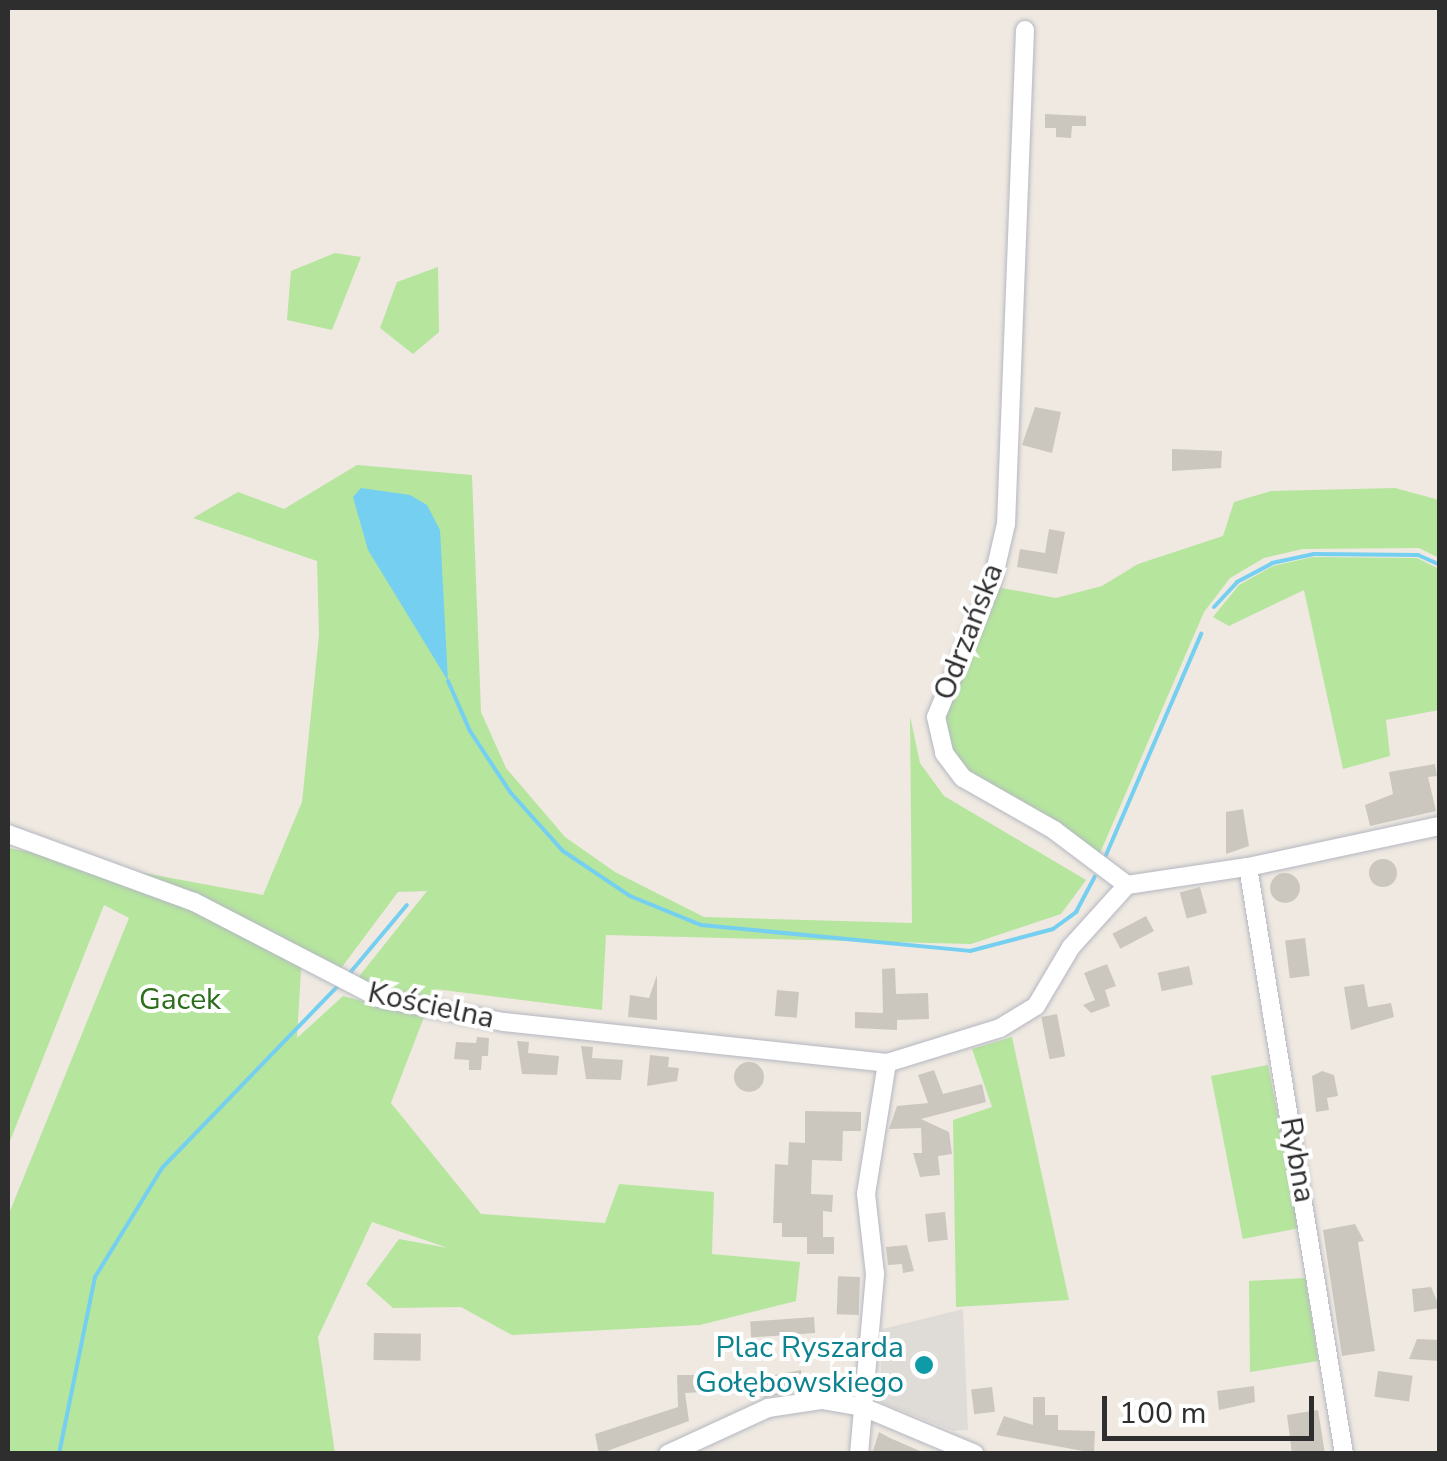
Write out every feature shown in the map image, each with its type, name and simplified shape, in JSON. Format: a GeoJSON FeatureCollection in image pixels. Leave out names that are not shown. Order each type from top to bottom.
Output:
{"type":"FeatureCollection","features":[{"type":"Feature","properties":{"kind":"street","name":"Odrzańska"},"geometry":{"type":"LineString","coordinates":[[1024,30],[1006,524],[993,580],[936,717],[944,753],[964,778],[1054,830],[1127,885]]}},
{"type":"Feature","properties":{"kind":"street"},"geometry":{"type":"LineString","coordinates":[[858,1454],[876,1274],[866,1194],[887,1063],[1000,1028],[1036,1006],[1071,947],[1127,885],[1248,868],[1440,826]]}},
{"type":"Feature","properties":{"kind":"street","name":"Kościelna"},"geometry":{"type":"LineString","coordinates":[[8,834],[194,902],[342,983],[504,1022],[887,1063]]}},
{"type":"Feature","properties":{"kind":"street","name":"Rybna"},"geometry":{"type":"LineString","coordinates":[[1248,868],[1344,1454]]}},
{"type":"Feature","properties":{"kind":"street"},"geometry":{"type":"LineString","coordinates":[[668,1454],[768,1408],[822,1400],[863,1408],[974,1454]]}},
{"type":"Feature","properties":{"kind":"green space"},"geometry":{"type":"Polygon","coordinates":[[[335,253],[361,257],[332,330],[287,320],[291,271],[335,253]]]}},
{"type":"Feature","properties":{"kind":"green space"},"geometry":{"type":"Polygon","coordinates":[[[438,267],[439,332],[413,354],[380,328],[397,282],[438,267]]]}},
{"type":"Feature","properties":{"kind":"green space","name":"Gacek"},"geometry":{"type":"Polygon","coordinates":[[[357,465],[472,475],[481,712],[506,768],[565,837],[615,872],[704,917],[912,923],[910,716],[920,763],[944,796],[1086,880],[1061,914],[971,944],[606,935],[602,1010],[435,989],[430,1000],[365,985],[357,979],[427,891],[398,892],[339,971],[302,953],[297,1038],[343,996],[424,1017],[391,1103],[481,1214],[605,1223],[619,1184],[714,1192],[712,1254],[800,1262],[796,1301],[700,1325],[512,1335],[461,1307],[393,1308],[366,1284],[399,1239],[448,1248],[372,1222],[318,1337],[335,1453],[8,1453],[8,1216],[129,918],[104,905],[8,1146],[8,848],[263,895],[302,802],[319,635],[317,561],[193,518],[238,492],[284,509],[357,465]]]}},
{"type":"Feature","properties":{"kind":"green space"},"geometry":{"type":"Polygon","coordinates":[[[1395,488],[1439,500],[1439,558],[1419,548],[1303,549],[1264,558],[1230,578],[1204,612],[1100,853],[967,770],[950,753],[943,719],[997,587],[1056,598],[1102,586],[1138,564],[1223,536],[1234,502],[1271,491],[1395,488]]]}},
{"type":"Feature","properties":{"kind":"green space"},"geometry":{"type":"Polygon","coordinates":[[[1313,557],[1417,558],[1439,569],[1439,710],[1386,720],[1390,756],[1343,769],[1304,590],[1229,626],[1213,617],[1239,585],[1273,566],[1313,557]]]}},
{"type":"Feature","properties":{"kind":"green space"},"geometry":{"type":"Polygon","coordinates":[[[1012,1037],[1069,1300],[956,1307],[953,1120],[992,1107],[972,1049],[1012,1037]]]}},
{"type":"Feature","properties":{"kind":"green space"},"geometry":{"type":"Polygon","coordinates":[[[1268,1065],[1300,1228],[1243,1239],[1211,1076],[1268,1065]]]}},
{"type":"Feature","properties":{"kind":"green space"},"geometry":{"type":"Polygon","coordinates":[[[1306,1278],[1318,1361],[1250,1372],[1249,1281],[1306,1278]]]}},
{"type":"Feature","properties":{"kind":"shaded area","name":"Plac Ryszarda Gołębowskiego"},"geometry":{"type":"Polygon","coordinates":[[[963,1309],[968,1430],[953,1431],[880,1402],[882,1329],[963,1309]]]}},
{"type":"Feature","properties":{"kind":"water"},"geometry":{"type":"Polygon","coordinates":[[[361,488],[410,495],[427,505],[440,530],[448,681],[368,550],[353,497],[361,488]]]}},
{"type":"Feature","properties":{"kind":"building"},"geometry":{"type":"Polygon","coordinates":[[[1045,114],[1086,116],[1086,126],[1072,126],[1071,138],[1056,137],[1056,128],[1045,128],[1045,114]]]}},
{"type":"Feature","properties":{"kind":"building"},"geometry":{"type":"Polygon","coordinates":[[[1035,407],[1061,412],[1052,453],[1022,445],[1035,407]]]}},
{"type":"Feature","properties":{"kind":"building"},"geometry":{"type":"Polygon","coordinates":[[[1172,449],[1222,451],[1221,468],[1172,471],[1172,449]]]}},
{"type":"Feature","properties":{"kind":"building"},"geometry":{"type":"Polygon","coordinates":[[[1049,529],[1065,532],[1057,574],[1017,567],[1020,549],[1045,553],[1049,529]]]}},
{"type":"Feature","properties":{"kind":"building"},"geometry":{"type":"Polygon","coordinates":[[[1435,764],[1437,776],[1428,777],[1436,811],[1370,826],[1365,805],[1393,794],[1389,772],[1435,764]]]}},
{"type":"Feature","properties":{"kind":"building"},"geometry":{"type":"Polygon","coordinates":[[[1243,809],[1249,846],[1226,854],[1226,812],[1243,809]]]}},
{"type":"Feature","properties":{"kind":"building"},"geometry":{"type":"Polygon","coordinates":[[[1383,859],[1393,863],[1397,873],[1393,883],[1383,887],[1373,883],[1369,873],[1373,863],[1383,859]]]}},
{"type":"Feature","properties":{"kind":"building"},"geometry":{"type":"Polygon","coordinates":[[[1285,873],[1296,877],[1300,888],[1296,899],[1285,903],[1274,899],[1270,888],[1274,877],[1285,873]]]}},
{"type":"Feature","properties":{"kind":"building"},"geometry":{"type":"Polygon","coordinates":[[[1200,887],[1207,913],[1187,919],[1180,892],[1200,887]]]}},
{"type":"Feature","properties":{"kind":"building"},"geometry":{"type":"Polygon","coordinates":[[[1146,916],[1154,931],[1120,949],[1112,934],[1146,916]]]}},
{"type":"Feature","properties":{"kind":"building"},"geometry":{"type":"Polygon","coordinates":[[[1305,938],[1310,976],[1290,978],[1285,940],[1305,938]]]}},
{"type":"Feature","properties":{"kind":"building"},"geometry":{"type":"Polygon","coordinates":[[[1107,964],[1116,986],[1105,990],[1110,1006],[1091,1013],[1083,1005],[1095,1000],[1084,973],[1107,964]]]}},
{"type":"Feature","properties":{"kind":"building"},"geometry":{"type":"Polygon","coordinates":[[[1189,966],[1193,985],[1162,991],[1158,973],[1189,966]]]}},
{"type":"Feature","properties":{"kind":"building"},"geometry":{"type":"Polygon","coordinates":[[[895,968],[896,994],[928,993],[929,1019],[897,1020],[897,1030],[855,1028],[855,1012],[883,1013],[882,969],[895,968]]]}},
{"type":"Feature","properties":{"kind":"building"},"geometry":{"type":"Polygon","coordinates":[[[657,975],[657,1020],[628,1017],[630,995],[649,998],[657,975]]]}},
{"type":"Feature","properties":{"kind":"building"},"geometry":{"type":"Polygon","coordinates":[[[1364,984],[1368,1007],[1391,1003],[1394,1017],[1351,1030],[1344,987],[1364,984]]]}},
{"type":"Feature","properties":{"kind":"building"},"geometry":{"type":"Polygon","coordinates":[[[777,990],[799,992],[797,1018],[775,1016],[777,990]]]}},
{"type":"Feature","properties":{"kind":"building"},"geometry":{"type":"Polygon","coordinates":[[[1057,1014],[1065,1056],[1049,1059],[1041,1017],[1057,1014]]]}},
{"type":"Feature","properties":{"kind":"building"},"geometry":{"type":"Polygon","coordinates":[[[477,1037],[489,1038],[488,1056],[482,1056],[481,1070],[469,1070],[469,1060],[454,1059],[456,1042],[476,1043],[477,1037]]]}},
{"type":"Feature","properties":{"kind":"building"},"geometry":{"type":"Polygon","coordinates":[[[517,1041],[529,1042],[528,1053],[559,1056],[557,1075],[522,1074],[517,1041]]]}},
{"type":"Feature","properties":{"kind":"building"},"geometry":{"type":"Polygon","coordinates":[[[581,1046],[593,1047],[592,1058],[623,1060],[621,1080],[586,1079],[581,1046]]]}},
{"type":"Feature","properties":{"kind":"building"},"geometry":{"type":"Polygon","coordinates":[[[650,1055],[669,1057],[668,1067],[679,1068],[677,1081],[647,1086],[650,1055]]]}},
{"type":"Feature","properties":{"kind":"building"},"geometry":{"type":"Polygon","coordinates":[[[749,1062],[760,1066],[764,1077],[760,1088],[749,1092],[738,1088],[734,1077],[738,1066],[749,1062]]]}},
{"type":"Feature","properties":{"kind":"building"},"geometry":{"type":"Polygon","coordinates":[[[934,1070],[943,1094],[982,1084],[986,1102],[921,1119],[949,1132],[952,1154],[938,1156],[940,1175],[920,1177],[913,1153],[922,1153],[921,1128],[889,1129],[897,1106],[928,1103],[918,1075],[934,1070]]]}},
{"type":"Feature","properties":{"kind":"building"},"geometry":{"type":"Polygon","coordinates":[[[1322,1071],[1334,1075],[1338,1096],[1327,1098],[1329,1110],[1316,1112],[1312,1076],[1322,1071]]]}},
{"type":"Feature","properties":{"kind":"building"},"geometry":{"type":"Polygon","coordinates":[[[805,1111],[861,1112],[861,1131],[843,1131],[842,1161],[812,1160],[811,1194],[833,1195],[832,1212],[823,1211],[823,1237],[834,1237],[834,1254],[807,1254],[807,1237],[782,1237],[782,1223],[773,1223],[775,1164],[788,1165],[789,1142],[805,1143],[805,1111]]]}},
{"type":"Feature","properties":{"kind":"building"},"geometry":{"type":"Polygon","coordinates":[[[945,1212],[948,1240],[928,1242],[925,1214],[945,1212]]]}},
{"type":"Feature","properties":{"kind":"building"},"geometry":{"type":"Polygon","coordinates":[[[1355,1224],[1364,1241],[1358,1242],[1375,1351],[1342,1356],[1323,1230],[1355,1224]]]}},
{"type":"Feature","properties":{"kind":"building"},"geometry":{"type":"Polygon","coordinates":[[[907,1245],[914,1271],[903,1273],[902,1264],[888,1265],[886,1247],[907,1245]]]}},
{"type":"Feature","properties":{"kind":"building"},"geometry":{"type":"Polygon","coordinates":[[[838,1276],[860,1277],[859,1315],[837,1314],[838,1276]]]}},
{"type":"Feature","properties":{"kind":"building"},"geometry":{"type":"Polygon","coordinates":[[[1431,1287],[1440,1308],[1414,1312],[1412,1289],[1431,1287]]]}},
{"type":"Feature","properties":{"kind":"building"},"geometry":{"type":"Polygon","coordinates":[[[814,1317],[815,1333],[751,1337],[750,1321],[814,1317]]]}},
{"type":"Feature","properties":{"kind":"building"},"geometry":{"type":"Polygon","coordinates":[[[374,1333],[421,1334],[421,1361],[374,1360],[374,1333]]]}},
{"type":"Feature","properties":{"kind":"building"},"geometry":{"type":"Polygon","coordinates":[[[1417,1339],[1440,1340],[1440,1361],[1409,1359],[1417,1339]]]}},
{"type":"Feature","properties":{"kind":"building"},"geometry":{"type":"Polygon","coordinates":[[[801,1370],[805,1390],[764,1398],[760,1378],[801,1370]]]}},
{"type":"Feature","properties":{"kind":"building"},"geometry":{"type":"Polygon","coordinates":[[[1378,1371],[1413,1376],[1409,1402],[1374,1397],[1378,1371]]]}},
{"type":"Feature","properties":{"kind":"building"},"geometry":{"type":"Polygon","coordinates":[[[677,1375],[702,1375],[703,1392],[685,1393],[689,1421],[599,1454],[595,1434],[678,1407],[677,1375]]]}},
{"type":"Feature","properties":{"kind":"building"},"geometry":{"type":"Polygon","coordinates":[[[1254,1386],[1255,1402],[1219,1410],[1217,1391],[1254,1386]]]}},
{"type":"Feature","properties":{"kind":"building"},"geometry":{"type":"Polygon","coordinates":[[[992,1387],[995,1412],[974,1414],[971,1390],[992,1387]]]}},
{"type":"Feature","properties":{"kind":"building"},"geometry":{"type":"Polygon","coordinates":[[[1033,1397],[1045,1397],[1045,1415],[1058,1415],[1058,1430],[1095,1431],[1094,1453],[996,1435],[1004,1416],[1033,1425],[1033,1397]]]}},
{"type":"Feature","properties":{"kind":"building"},"geometry":{"type":"Polygon","coordinates":[[[1318,1410],[1325,1454],[1292,1454],[1287,1415],[1318,1410]]]}},
{"type":"Feature","properties":{"kind":"building"},"geometry":{"type":"Polygon","coordinates":[[[879,1432],[890,1438],[927,1454],[872,1454],[879,1432]]]}},
{"type":"Feature","properties":{"kind":"waterway"},"geometry":{"type":"LineString","coordinates":[[1214,607],[1237,582],[1272,563],[1314,554],[1418,555],[1440,565]]}},
{"type":"Feature","properties":{"kind":"waterway"},"geometry":{"type":"LineString","coordinates":[[1106,855],[1201,634]]}},
{"type":"Feature","properties":{"kind":"waterway"},"geometry":{"type":"LineString","coordinates":[[448,681],[470,731],[510,792],[563,851],[630,896],[701,925],[970,951],[1053,929],[1076,912],[1095,877]]}},
{"type":"Feature","properties":{"kind":"waterway"},"geometry":{"type":"LineString","coordinates":[[349,974],[407,905]]}},
{"type":"Feature","properties":{"kind":"waterway"},"geometry":{"type":"LineString","coordinates":[[59,1454],[95,1277],[162,1168],[339,985]]}},
{"type":"Feature","properties":{"kind":"place","name":"Plac Ryszarda Gołębowskiego"},"geometry":{"type":"Point","coordinates":[924,1365]}}]}
